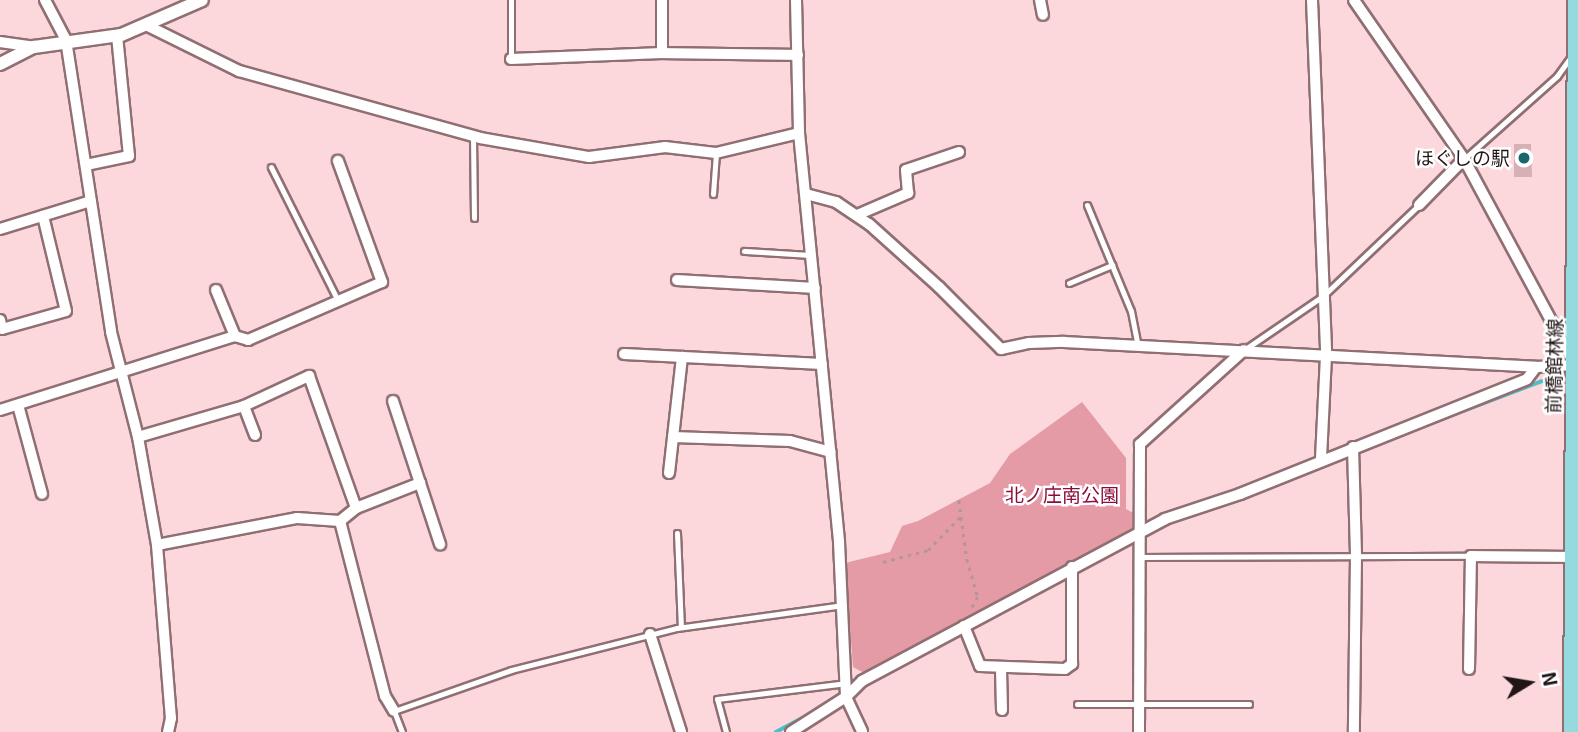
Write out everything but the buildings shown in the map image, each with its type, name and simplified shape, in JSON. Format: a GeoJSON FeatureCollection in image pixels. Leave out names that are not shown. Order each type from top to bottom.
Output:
{"type":"FeatureCollection","features":[{"type":"Feature","properties":{"kind":"main road","name":"前橋館林線"},"geometry":{"type":"LineString","coordinates":[[1572,732],[1576,0]]}},
{"type":"Feature","properties":{"kind":"street"},"geometry":{"type":"LineString","coordinates":[[45,0],[66,40],[111,332],[138,438],[157,545],[171,718],[168,732]]}},
{"type":"Feature","properties":{"kind":"street"},"geometry":{"type":"LineString","coordinates":[[0,64],[34,47],[66,40],[117,36],[148,26],[202,0]]}},
{"type":"Feature","properties":{"kind":"street"},"geometry":{"type":"LineString","coordinates":[[662,0],[662,53]]}},
{"type":"Feature","properties":{"kind":"street"},"geometry":{"type":"LineString","coordinates":[[796,0],[799,134],[831,452],[843,605],[846,697],[862,732]]}},
{"type":"Feature","properties":{"kind":"street"},"geometry":{"type":"LineString","coordinates":[[1040,0],[1043,15]]}},
{"type":"Feature","properties":{"kind":"street"},"geometry":{"type":"LineString","coordinates":[[1312,0],[1326,356],[1321,459]]}},
{"type":"Feature","properties":{"kind":"street"},"geometry":{"type":"LineString","coordinates":[[1354,0],[1464,159],[1576,379]]}},
{"type":"Feature","properties":{"kind":"street"},"geometry":{"type":"LineString","coordinates":[[148,26],[239,71],[473,136],[589,157],[665,147],[716,153],[799,134]]}},
{"type":"Feature","properties":{"kind":"street"},"geometry":{"type":"LineString","coordinates":[[86,165],[129,156],[117,36]]}},
{"type":"Feature","properties":{"kind":"street"},"geometry":{"type":"LineString","coordinates":[[0,42],[34,47]]}},
{"type":"Feature","properties":{"kind":"street"},"geometry":{"type":"LineString","coordinates":[[511,60],[662,53],[798,55]]}},
{"type":"Feature","properties":{"kind":"street"},"geometry":{"type":"LineString","coordinates":[[857,215],[908,193],[906,170],[959,152]]}},
{"type":"Feature","properties":{"kind":"street"},"geometry":{"type":"LineString","coordinates":[[1419,205],[1464,159]]}},
{"type":"Feature","properties":{"kind":"street"},"geometry":{"type":"LineString","coordinates":[[0,410],[235,336],[248,340],[383,282],[338,161]]}},
{"type":"Feature","properties":{"kind":"street"},"geometry":{"type":"LineString","coordinates":[[806,194],[836,202],[857,215],[930,278],[1001,349],[1029,343],[1064,342],[1138,347],[1244,349],[1536,367],[1576,379]]}},
{"type":"Feature","properties":{"kind":"street"},"geometry":{"type":"LineString","coordinates":[[0,229],[91,201]]}},
{"type":"Feature","properties":{"kind":"street"},"geometry":{"type":"LineString","coordinates":[[1,326],[66,311],[43,216]]}},
{"type":"Feature","properties":{"kind":"street"},"geometry":{"type":"LineString","coordinates":[[677,280],[815,288]]}},
{"type":"Feature","properties":{"kind":"street"},"geometry":{"type":"LineString","coordinates":[[216,290],[235,336]]}},
{"type":"Feature","properties":{"kind":"street"},"geometry":{"type":"LineString","coordinates":[[1139,732],[1140,444],[1244,349]]}},
{"type":"Feature","properties":{"kind":"street"},"geometry":{"type":"LineString","coordinates":[[624,354],[822,364]]}},
{"type":"Feature","properties":{"kind":"street"},"geometry":{"type":"LineString","coordinates":[[669,473],[682,357]]}},
{"type":"Feature","properties":{"kind":"street"},"geometry":{"type":"LineString","coordinates":[[791,732],[846,697],[862,681],[1165,519],[1240,494],[1321,459],[1527,379],[1536,367]]}},
{"type":"Feature","properties":{"kind":"street"},"geometry":{"type":"LineString","coordinates":[[138,438],[244,406],[309,376],[356,508]]}},
{"type":"Feature","properties":{"kind":"street"},"geometry":{"type":"LineString","coordinates":[[393,401],[440,544]]}},
{"type":"Feature","properties":{"kind":"street"},"geometry":{"type":"LineString","coordinates":[[18,405],[41,494]]}},
{"type":"Feature","properties":{"kind":"street"},"geometry":{"type":"LineString","coordinates":[[244,406],[255,435]]}},
{"type":"Feature","properties":{"kind":"street"},"geometry":{"type":"LineString","coordinates":[[673,437],[790,441],[831,452]]}},
{"type":"Feature","properties":{"kind":"street"},"geometry":{"type":"LineString","coordinates":[[1353,447],[1356,556],[1354,732]]}},
{"type":"Feature","properties":{"kind":"street"},"geometry":{"type":"LineString","coordinates":[[157,545],[297,518],[340,521],[356,508],[420,483]]}},
{"type":"Feature","properties":{"kind":"street"},"geometry":{"type":"LineString","coordinates":[[340,521],[385,696],[394,711]]}},
{"type":"Feature","properties":{"kind":"street"},"geometry":{"type":"LineString","coordinates":[[1469,669],[1471,556],[1572,556]]}},
{"type":"Feature","properties":{"kind":"street"},"geometry":{"type":"LineString","coordinates":[[964,626],[979,666],[1002,669],[1065,669],[1072,664],[1072,567]]}},
{"type":"Feature","properties":{"kind":"street"},"geometry":{"type":"LineString","coordinates":[[650,634],[681,732]]}},
{"type":"Feature","properties":{"kind":"street"},"geometry":{"type":"LineString","coordinates":[[1002,669],[1002,710]]}},
{"type":"Feature","properties":{"kind":"lane"},"geometry":{"type":"LineString","coordinates":[[511,0],[511,60]]}},
{"type":"Feature","properties":{"kind":"lane"},"geometry":{"type":"LineString","coordinates":[[1464,159],[1557,76],[1577,48]]}},
{"type":"Feature","properties":{"kind":"lane"},"geometry":{"type":"LineString","coordinates":[[473,136],[474,218]]}},
{"type":"Feature","properties":{"kind":"lane"},"geometry":{"type":"LineString","coordinates":[[713,194],[716,153]]}},
{"type":"Feature","properties":{"kind":"lane"},"geometry":{"type":"LineString","coordinates":[[271,166],[338,302]]}},
{"type":"Feature","properties":{"kind":"lane"},"geometry":{"type":"LineString","coordinates":[[1087,205],[1131,311],[1138,347]]}},
{"type":"Feature","properties":{"kind":"lane"},"geometry":{"type":"LineString","coordinates":[[1244,349],[1323,296],[1419,205]]}},
{"type":"Feature","properties":{"kind":"lane"},"geometry":{"type":"LineString","coordinates":[[744,251],[812,256]]}},
{"type":"Feature","properties":{"kind":"lane"},"geometry":{"type":"LineString","coordinates":[[1069,283],[1112,265]]}},
{"type":"Feature","properties":{"kind":"lane"},"geometry":{"type":"LineString","coordinates":[[677,533],[681,627]]}},
{"type":"Feature","properties":{"kind":"lane"},"geometry":{"type":"LineString","coordinates":[[1139,557],[1471,556]]}},
{"type":"Feature","properties":{"kind":"lane"},"geometry":{"type":"LineString","coordinates":[[402,732],[394,711],[511,670],[681,627],[843,605]]}},
{"type":"Feature","properties":{"kind":"lane"},"geometry":{"type":"LineString","coordinates":[[726,732],[717,699],[847,683]]}},
{"type":"Feature","properties":{"kind":"lane"},"geometry":{"type":"LineString","coordinates":[[1077,704],[1249,704]]}},
{"type":"Feature","properties":{"kind":"path"},"geometry":{"type":"LineString","coordinates":[[959,500],[967,559],[978,597],[964,626]]}},
{"type":"Feature","properties":{"kind":"path"},"geometry":{"type":"LineString","coordinates":[[883,562],[928,550],[962,515]]}},
{"type":"Feature","properties":{"kind":"green space","name":"北ノ庄南公園"},"geometry":{"type":"Polygon","coordinates":[[[1082,402],[1126,458],[1126,509],[1137,515],[1134,529],[864,673],[853,667],[845,563],[890,552],[902,526],[918,521],[990,483],[1010,454],[1082,402]]]}},
{"type":"Feature","properties":{"kind":"waterway"},"geometry":{"type":"LineString","coordinates":[[1374,445],[1569,371]]}},
{"type":"Feature","properties":{"kind":"waterway"},"geometry":{"type":"LineString","coordinates":[[1161,526],[1183,518]]}},
{"type":"Feature","properties":{"kind":"waterway"},"geometry":{"type":"LineString","coordinates":[[859,689],[901,665]]}},
{"type":"Feature","properties":{"kind":"waterway"},"geometry":{"type":"LineString","coordinates":[[776,732],[812,713]]}},
{"type":"Feature","properties":{"kind":"place","name":"ほぐしの駅"},"geometry":{"type":"Point","coordinates":[1524,158]}}]}
